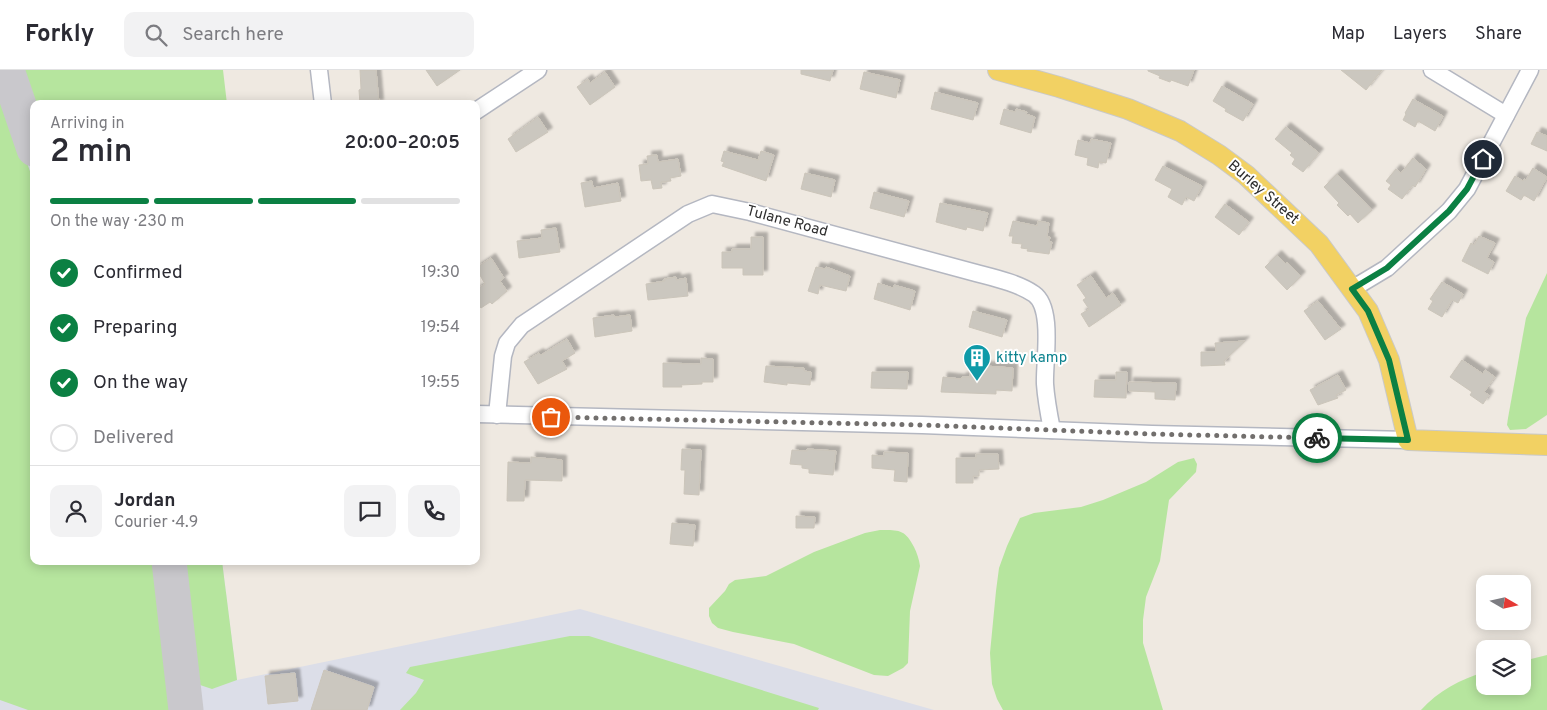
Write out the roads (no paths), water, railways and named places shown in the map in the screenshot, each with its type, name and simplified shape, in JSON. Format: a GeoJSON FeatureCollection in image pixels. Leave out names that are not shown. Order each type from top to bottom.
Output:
{"type":"FeatureCollection","features":[{"type":"Feature","properties":{"kind":"main road","name":"Burley Street"},"geometry":{"type":"LineString","coordinates":[[998,70],[1128,109],[1180,131],[1219,155],[1246,175],[1319,244],[1368,311],[1389,360],[1408,440]]}},
{"type":"Feature","properties":{"kind":"main road"},"geometry":{"type":"LineString","coordinates":[[1408,440],[1547,445]]}},
{"type":"Feature","properties":{"kind":"street"},"geometry":{"type":"LineString","coordinates":[[319,70],[323,100]]}},
{"type":"Feature","properties":{"kind":"street"},"geometry":{"type":"LineString","coordinates":[[480,108],[538,70]]}},
{"type":"Feature","properties":{"kind":"street"},"geometry":{"type":"LineString","coordinates":[[1432,70],[1506,115]]}},
{"type":"Feature","properties":{"kind":"street"},"geometry":{"type":"LineString","coordinates":[[1352,289],[1387,268],[1449,211],[1467,189],[1530,70]]}},
{"type":"Feature","properties":{"kind":"street","name":"Tulane Road"},"geometry":{"type":"LineString","coordinates":[[497,415],[504,356],[508,343],[522,325],[688,214],[712,204],[726,206],[976,273],[1008,282],[1036,295],[1043,306],[1047,322],[1045,385],[1052,430]]}},
{"type":"Feature","properties":{"kind":"street"},"geometry":{"type":"LineString","coordinates":[[480,414],[1408,440]]}},
{"type":"Feature","properties":{"kind":"place","name":"kitty kamp"},"geometry":{"type":"Point","coordinates":[977,382]}}]}
